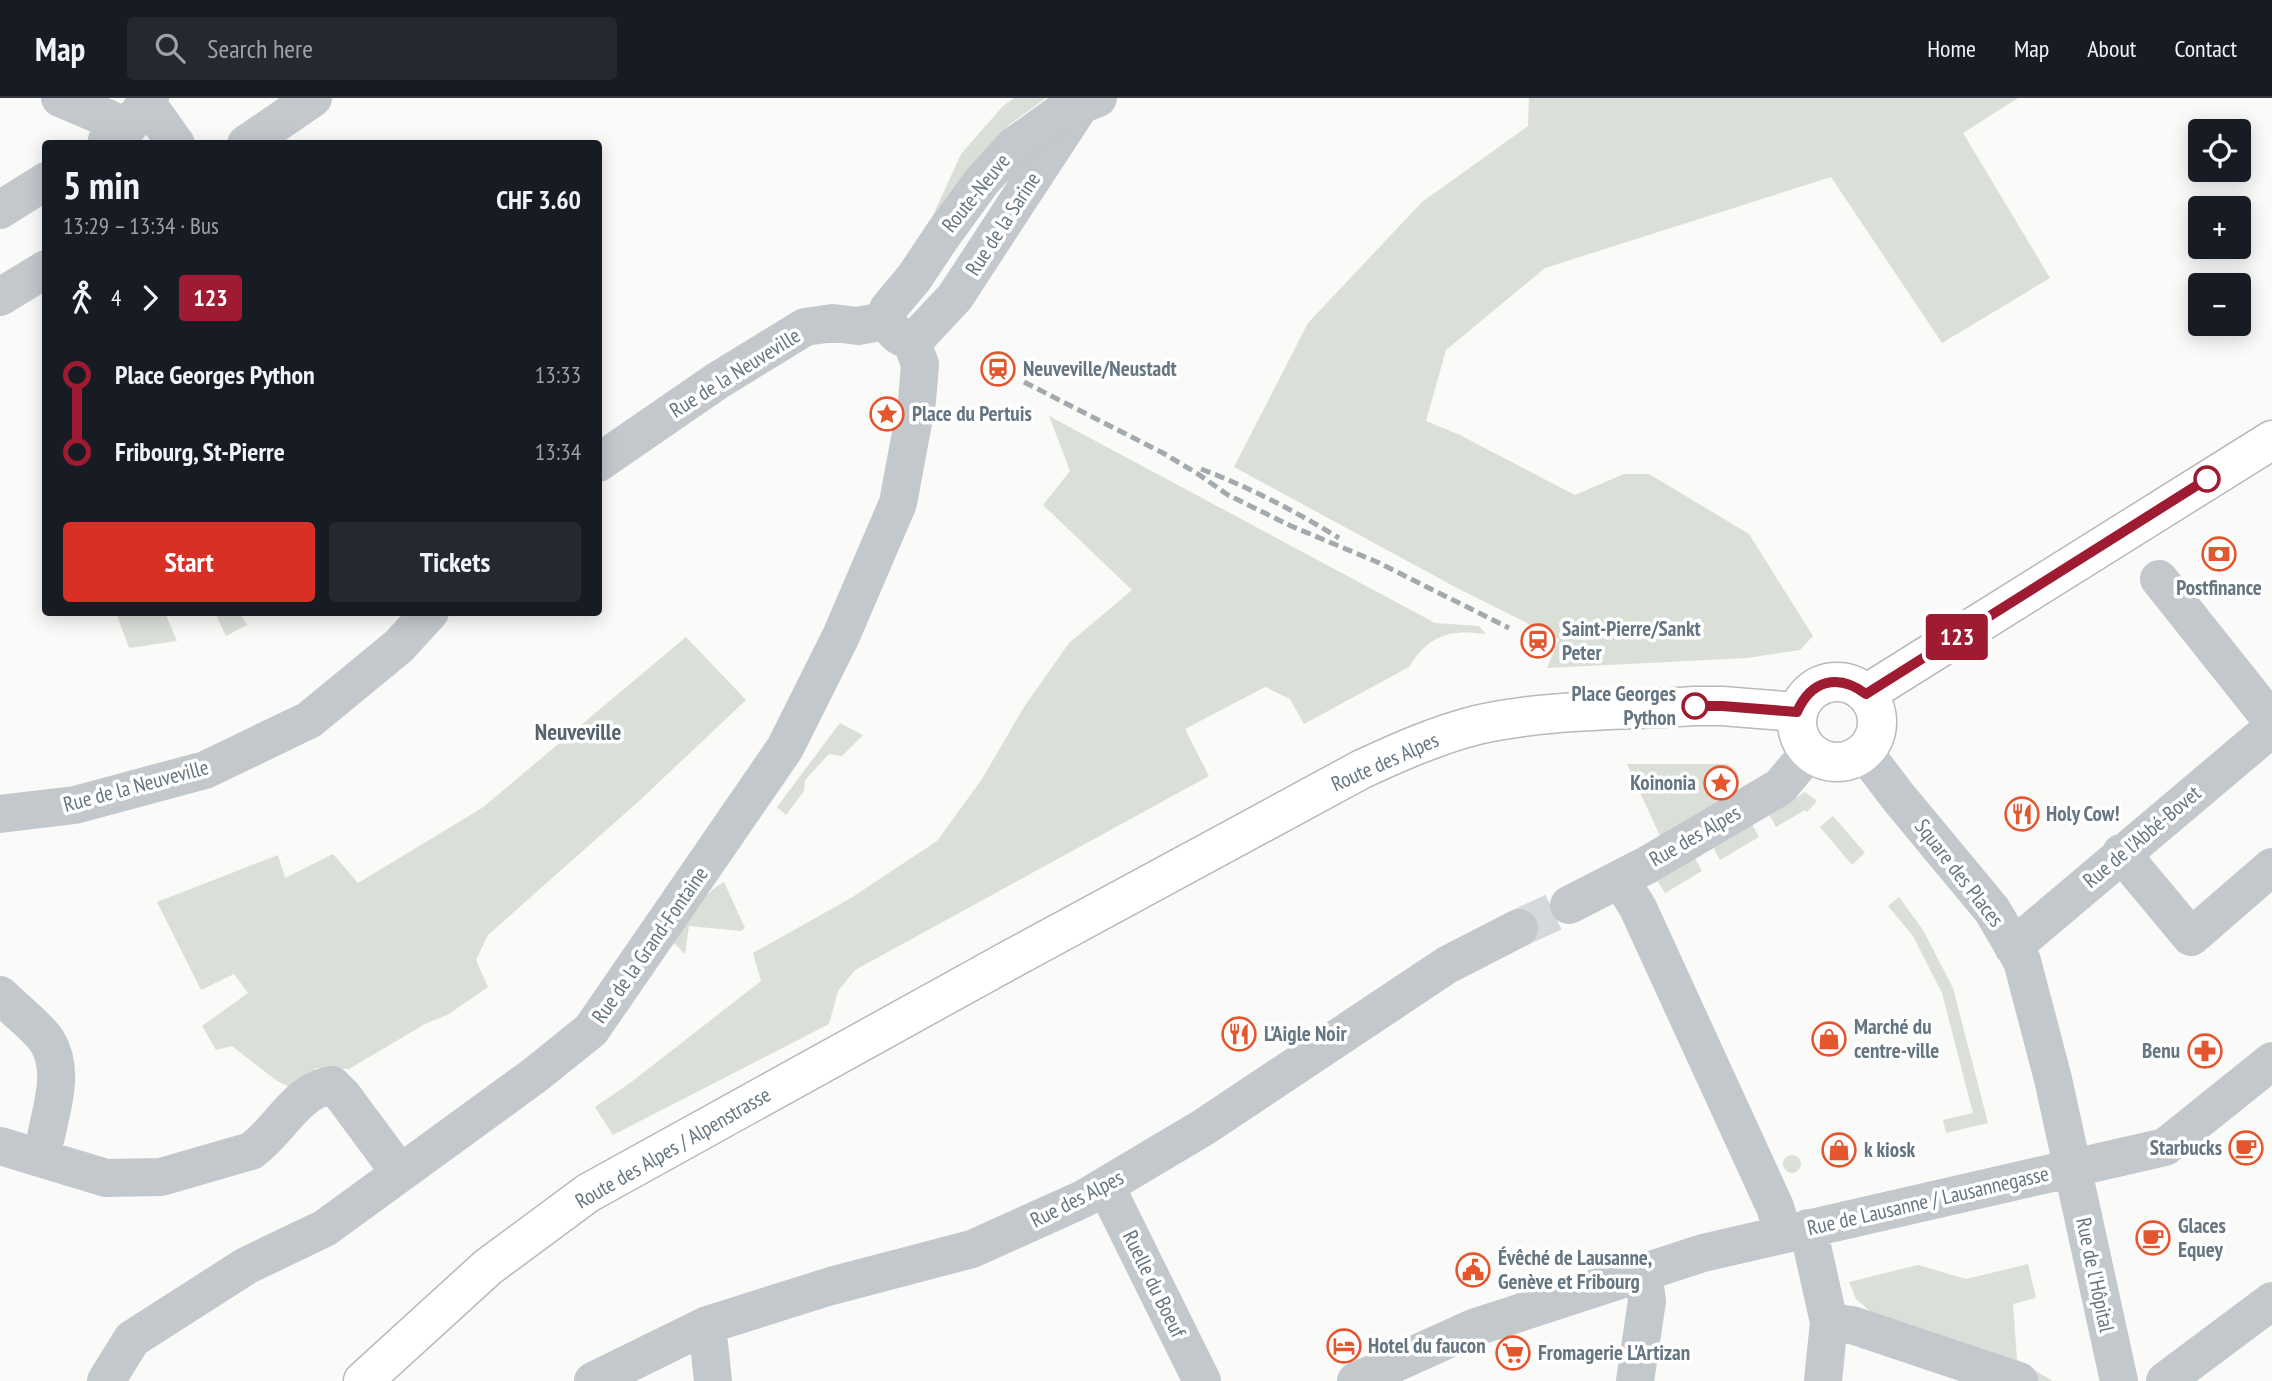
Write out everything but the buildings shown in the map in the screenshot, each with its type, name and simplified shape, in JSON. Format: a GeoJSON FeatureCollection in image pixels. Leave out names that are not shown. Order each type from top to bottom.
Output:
{"type":"FeatureCollection","features":[{"type":"Feature","properties":{"kind":"main road"},"geometry":{"type":"LineString","coordinates":[[1866,694],[2272,440]]}},
{"type":"Feature","properties":{"kind":"main road"},"geometry":{"type":"LineString","coordinates":[[1832,682],[1844,682],[1866,694],[1874,704],[1877,729],[1864,752],[1851,761],[1836,763],[1820,760],[1809,752],[1800,740],[1796,727],[1797,712],[1810,692],[1832,682]]}},
{"type":"Feature","properties":{"kind":"main road","name":"Route des Alpes"},"geometry":{"type":"LineString","coordinates":[[1013,958],[1362,769],[1421,743],[1476,725],[1523,717],[1695,706],[1797,712]]}},
{"type":"Feature","properties":{"kind":"main road","name":"Route des Alpes / Alpenstrasse"},"geometry":{"type":"LineString","coordinates":[[363,1381],[488,1267],[588,1193],[1013,958]]}},
{"type":"Feature","properties":{"kind":"street"},"geometry":{"type":"LineString","coordinates":[[60,98],[132,118],[169,140]]}},
{"type":"Feature","properties":{"kind":"street"},"geometry":{"type":"LineString","coordinates":[[252,140],[313,98]]}},
{"type":"Feature","properties":{"kind":"street","name":"Rue de la Sarine"},"geometry":{"type":"LineString","coordinates":[[898,332],[955,298],[1085,98]]}},
{"type":"Feature","properties":{"kind":"street","name":"Route-Neuve"},"geometry":{"type":"LineString","coordinates":[[898,332],[888,309],[915,278],[982,181],[1014,146],[1060,113],[1098,98]]}},
{"type":"Feature","properties":{"kind":"street"},"geometry":{"type":"LineString","coordinates":[[0,210],[42,184]]}},
{"type":"Feature","properties":{"kind":"street"},"geometry":{"type":"LineString","coordinates":[[0,297],[42,271]]}},
{"type":"Feature","properties":{"kind":"street","name":"Rue de la Neuveville"},"geometry":{"type":"LineString","coordinates":[[602,460],[717,381],[806,327],[833,323],[898,332]]}},
{"type":"Feature","properties":{"kind":"street","name":"Rue de la Grand-Fontaine"},"geometry":{"type":"LineString","coordinates":[[106,1381],[132,1339],[246,1266],[325,1228],[535,1075],[591,1030],[785,748],[841,636],[898,503],[920,364],[898,332]]}},
{"type":"Feature","properties":{"kind":"street"},"geometry":{"type":"LineString","coordinates":[[2160,579],[2272,721]]}},
{"type":"Feature","properties":{"kind":"street","name":"Rue de la Neuveville"},"geometry":{"type":"LineString","coordinates":[[0,814],[75,805],[205,770],[309,720],[399,646],[426,616]]}},
{"type":"Feature","properties":{"kind":"street","name":"Rue de l'Abbé-Bovet"},"geometry":{"type":"LineString","coordinates":[[2013,947],[2272,728]]}},
{"type":"Feature","properties":{"kind":"street","name":"Rue des Alpes"},"geometry":{"type":"LineString","coordinates":[[1569,905],[1620,879],[1780,787],[1809,752]]}},
{"type":"Feature","properties":{"kind":"street","name":"Square des Places"},"geometry":{"type":"LineString","coordinates":[[1864,752],[1992,910],[2022,961],[2040,1025],[2072,1168]]}},
{"type":"Feature","properties":{"kind":"street"},"geometry":{"type":"LineString","coordinates":[[2122,853],[2191,937],[2272,867]]}},
{"type":"Feature","properties":{"kind":"street"},"geometry":{"type":"LineString","coordinates":[[1620,879],[1644,921],[1775,1207],[1796,1231],[1829,1322],[1823,1381]]}},
{"type":"Feature","properties":{"kind":"street","name":"Rue des Alpes"},"geometry":{"type":"LineString","coordinates":[[593,1381],[708,1325],[831,1286],[972,1250],[1106,1187],[1204,1127],[1447,965],[1519,928]]}},
{"type":"Feature","properties":{"kind":"street"},"geometry":{"type":"LineString","coordinates":[[0,995],[46,1041],[56,1064],[56,1086],[42,1147]]}},
{"type":"Feature","properties":{"kind":"street","name":"Rue de Lausanne / Lausannegasse"},"geometry":{"type":"LineString","coordinates":[[1356,1381],[1473,1328],[1703,1253],[2165,1147],[2272,1061]]}},
{"type":"Feature","properties":{"kind":"street"},"geometry":{"type":"LineString","coordinates":[[0,1146],[42,1147],[106,1178],[161,1177],[251,1151],[261,1144],[301,1100],[317,1088],[332,1086],[343,1096],[400,1173]]}},
{"type":"Feature","properties":{"kind":"street","name":"Rue de l'Hôpital"},"geometry":{"type":"LineString","coordinates":[[2072,1168],[2119,1381]]}},
{"type":"Feature","properties":{"kind":"street","name":"Ruelle du Boeuf"},"geometry":{"type":"LineString","coordinates":[[1106,1187],[1202,1381]]}},
{"type":"Feature","properties":{"kind":"street"},"geometry":{"type":"LineString","coordinates":[[1635,1381],[1647,1301],[1643,1272]]}},
{"type":"Feature","properties":{"kind":"street"},"geometry":{"type":"LineString","coordinates":[[2165,1381],[2272,1301]]}},
{"type":"Feature","properties":{"kind":"street"},"geometry":{"type":"LineString","coordinates":[[1829,1322],[1853,1325],[2019,1381]]}},
{"type":"Feature","properties":{"kind":"street"},"geometry":{"type":"LineString","coordinates":[[708,1325],[713,1381]]}},
{"type":"Feature","properties":{"kind":"shaded area"},"geometry":{"type":"Polygon","coordinates":[[[1014,98],[1046,98],[1010,124],[970,168],[929,224],[961,154],[1003,106],[1014,98]]]}},
{"type":"Feature","properties":{"kind":"shaded area"},"geometry":{"type":"Polygon","coordinates":[[[1529,98],[2018,98],[1963,133],[2050,278],[1942,343],[1831,177],[1545,268],[1446,350],[1426,421],[1460,435],[1575,495],[1624,474],[1649,474],[1749,534],[1813,636],[1800,650],[1747,658],[1547,668],[1559,639],[1457,588],[1234,467],[1308,323],[1422,202],[1528,126],[1529,98]]]}},
{"type":"Feature","properties":{"kind":"shaded area"},"geometry":{"type":"Polygon","coordinates":[[[1049,416],[1435,623],[1479,626],[1486,634],[1451,634],[1432,641],[1409,667],[1304,724],[1290,699],[1265,687],[1185,729],[1209,776],[855,970],[838,991],[829,1024],[613,1135],[595,1107],[761,981],[753,953],[851,898],[937,841],[982,779],[1024,707],[1069,643],[1132,590],[1043,505],[1070,471],[1049,416]]]}},
{"type":"Feature","properties":{"kind":"shaded area"},"geometry":{"type":"Polygon","coordinates":[[[117,616],[166,616],[177,641],[129,648],[117,616]]]}},
{"type":"Feature","properties":{"kind":"shaded area"},"geometry":{"type":"Polygon","coordinates":[[[216,616],[242,616],[247,625],[226,636],[216,616]]]}},
{"type":"Feature","properties":{"kind":"shaded area"},"geometry":{"type":"Polygon","coordinates":[[[686,637],[746,700],[639,801],[488,935],[476,960],[488,987],[449,1014],[425,1024],[349,1069],[316,1068],[294,1089],[277,1081],[232,1046],[216,1050],[202,1026],[248,993],[234,974],[201,990],[157,902],[278,855],[285,878],[333,854],[358,883],[482,808],[686,637]]]}},
{"type":"Feature","properties":{"kind":"shaded area"},"geometry":{"type":"Polygon","coordinates":[[[840,723],[863,735],[842,756],[829,754],[805,780],[804,791],[786,815],[777,807],[840,723]]]}},
{"type":"Feature","properties":{"kind":"shaded area"},"geometry":{"type":"Polygon","coordinates":[[[1627,764],[1727,764],[1736,771],[1739,783],[1733,797],[1660,836],[1627,764]]]}},
{"type":"Feature","properties":{"kind":"shaded area"},"geometry":{"type":"Polygon","coordinates":[[[1805,792],[1817,801],[1807,812],[1805,810],[1776,827],[1769,814],[1805,792]]]}},
{"type":"Feature","properties":{"kind":"shaded area"},"geometry":{"type":"Polygon","coordinates":[[[1833,816],[1865,853],[1852,865],[1820,827],[1833,816]]]}},
{"type":"Feature","properties":{"kind":"shaded area"},"geometry":{"type":"Polygon","coordinates":[[[1752,824],[1759,837],[1720,860],[1713,847],[1752,824]]]}},
{"type":"Feature","properties":{"kind":"shaded area"},"geometry":{"type":"Polygon","coordinates":[[[1695,858],[1702,871],[1665,893],[1657,880],[1695,858]]]}},
{"type":"Feature","properties":{"kind":"shaded area"},"geometry":{"type":"Polygon","coordinates":[[[724,882],[745,928],[741,931],[689,926],[685,954],[674,943],[702,900],[724,882]]]}},
{"type":"Feature","properties":{"kind":"shaded area"},"geometry":{"type":"Polygon","coordinates":[[[1899,897],[1923,930],[1953,988],[1988,1123],[1946,1133],[1943,1120],[1973,1113],[1942,993],[1913,936],[1888,906],[1899,897]]]}},
{"type":"Feature","properties":{"kind":"shaded area"},"geometry":{"type":"Polygon","coordinates":[[[1792,1155],[1798,1158],[1801,1164],[1798,1170],[1792,1173],[1786,1170],[1783,1164],[1786,1158],[1792,1155]]]}},
{"type":"Feature","properties":{"kind":"shaded area"},"geometry":{"type":"Polygon","coordinates":[[[2028,1264],[2036,1298],[2013,1304],[2017,1360],[2053,1381],[2037,1381],[1879,1319],[1856,1299],[1849,1282],[1918,1265],[1966,1279],[2028,1264]]]}},
{"type":"Feature","properties":{"kind":"tunnel"},"geometry":{"type":"LineString","coordinates":[[1519,928],[1569,905]]}},
{"type":"Feature","properties":{"kind":"railway"},"geometry":{"type":"LineString","coordinates":[[1024,382],[1163,453],[1228,495],[1291,526],[1377,562],[1509,628]]}},
{"type":"Feature","properties":{"kind":"railway"},"geometry":{"type":"LineString","coordinates":[[1201,469],[1271,500],[1339,538]]}},
{"type":"Feature","properties":{"kind":"bus line","name":"123"},"geometry":{"type":"LineString","coordinates":[[1695,706],[1797,712],[1810,692],[1820,685],[1832,682],[1844,682],[1866,694],[2207,479]]}},
{"type":"Feature","properties":{"kind":"place","name":"Neuveville/Neustadt"},"geometry":{"type":"Point","coordinates":[998,369]}},
{"type":"Feature","properties":{"kind":"place","name":"Place du Pertuis"},"geometry":{"type":"Point","coordinates":[887,414]}},
{"type":"Feature","properties":{"kind":"place","name":"Postfinance"},"geometry":{"type":"Point","coordinates":[2219,554]}},
{"type":"Feature","properties":{"kind":"place","name":"Saint-Pierre/Sankt Peter"},"geometry":{"type":"Point","coordinates":[1538,641]}},
{"type":"Feature","properties":{"kind":"place","name":"Place Georges Python"},"geometry":{"type":"Point","coordinates":[1695,706]}},
{"type":"Feature","properties":{"kind":"place","name":"Koinonia"},"geometry":{"type":"Point","coordinates":[1721,783]}},
{"type":"Feature","properties":{"kind":"place","name":"Holy Cow!"},"geometry":{"type":"Point","coordinates":[2022,814]}},
{"type":"Feature","properties":{"kind":"place","name":"L’Aigle Noir"},"geometry":{"type":"Point","coordinates":[1239,1034]}},
{"type":"Feature","properties":{"kind":"place","name":"Marché du centre-ville"},"geometry":{"type":"Point","coordinates":[1829,1039]}},
{"type":"Feature","properties":{"kind":"place","name":"Benu"},"geometry":{"type":"Point","coordinates":[2205,1051]}},
{"type":"Feature","properties":{"kind":"place","name":"Starbucks"},"geometry":{"type":"Point","coordinates":[2246,1148]}},
{"type":"Feature","properties":{"kind":"place","name":"k kiosk"},"geometry":{"type":"Point","coordinates":[1839,1150]}},
{"type":"Feature","properties":{"kind":"place","name":"Glaces Equey"},"geometry":{"type":"Point","coordinates":[2153,1238]}},
{"type":"Feature","properties":{"kind":"place","name":"Évêché de Lausanne, Genève et Fribourg"},"geometry":{"type":"Point","coordinates":[1473,1270]}},
{"type":"Feature","properties":{"kind":"place","name":"Hotel du faucon"},"geometry":{"type":"Point","coordinates":[1344,1346]}},
{"type":"Feature","properties":{"kind":"place","name":"Fromagerie L'Artizan"},"geometry":{"type":"Point","coordinates":[1513,1353]}},
{"type":"Feature","properties":{"kind":"district","name":"Neuveville"},"geometry":{"type":"Point","coordinates":[578,732]}}]}
